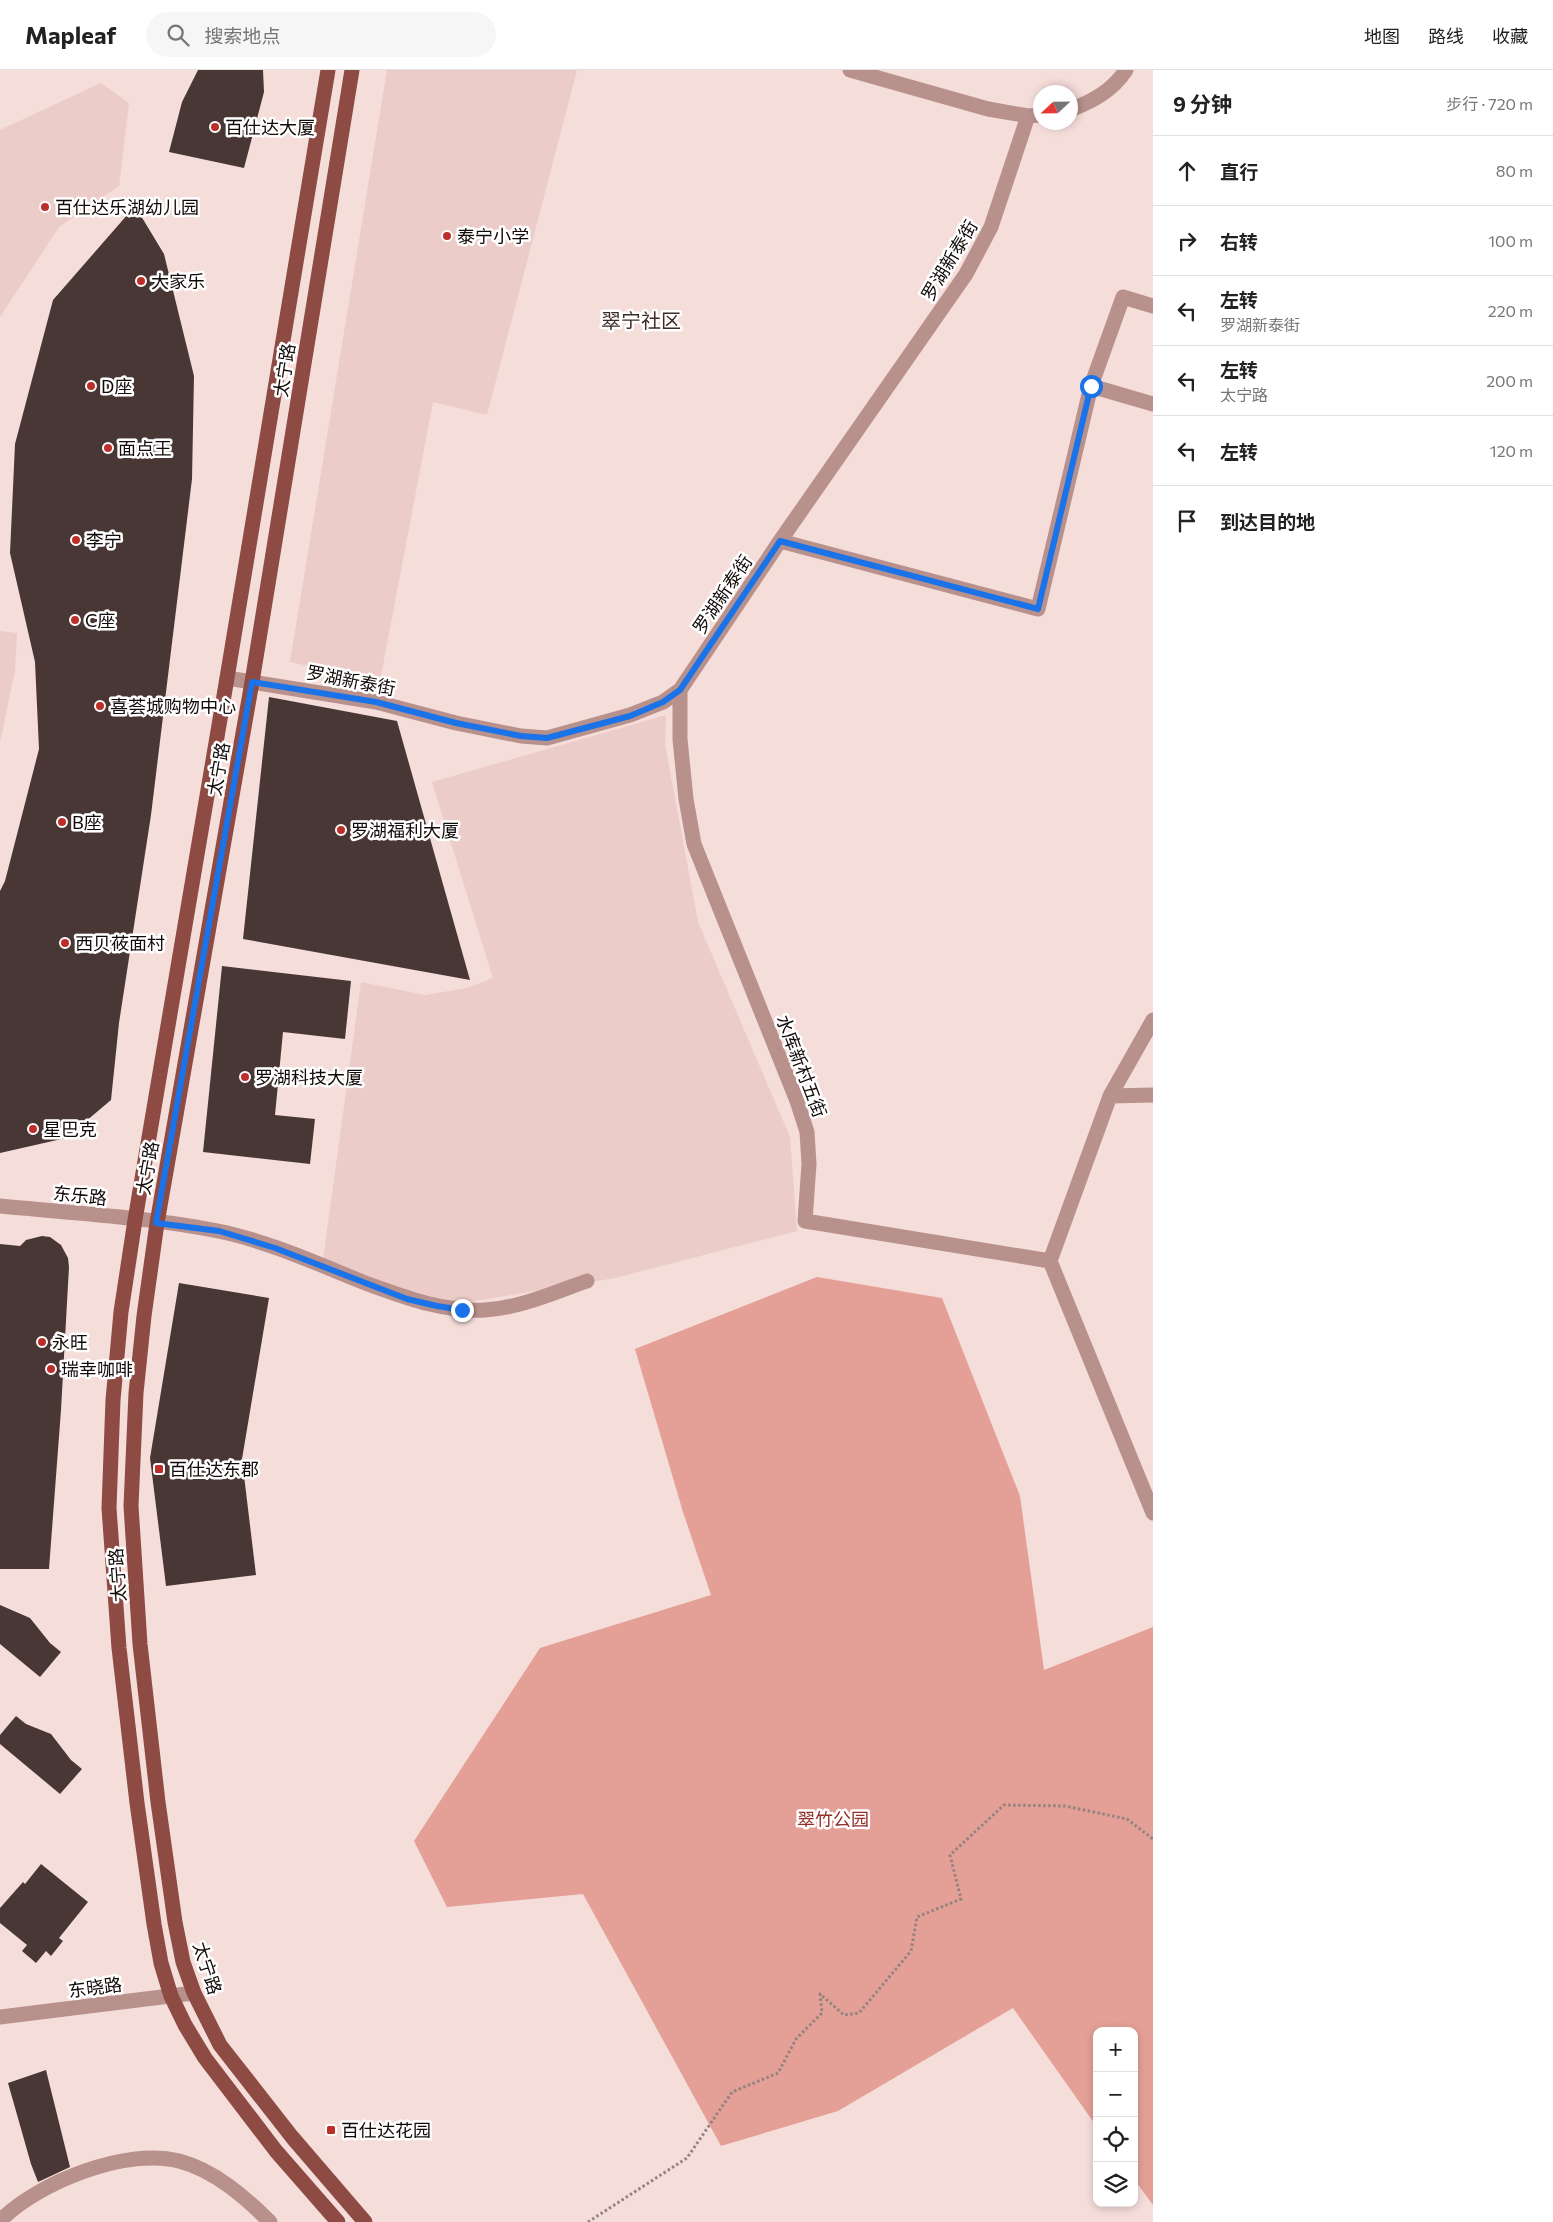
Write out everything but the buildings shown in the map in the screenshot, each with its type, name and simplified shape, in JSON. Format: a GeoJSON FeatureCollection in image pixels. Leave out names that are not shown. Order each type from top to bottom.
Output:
{"type":"FeatureCollection","features":[{"type":"Feature","properties":{"kind":"main road","name":"太宁路"},"geometry":{"type":"LineString","coordinates":[[328,70],[228,678],[134,1220],[120,1312],[113,1400],[109,1508],[119,1648],[137,1803],[161,1963],[172,1996],[185,2025],[205,2058],[276,2151],[338,2222]]}},
{"type":"Feature","properties":{"kind":"main road","name":"太宁路"},"geometry":{"type":"LineString","coordinates":[[352,70],[252,682],[156,1223],[136,1392],[132,1506],[140,1644],[158,1802],[175,1922],[183,1962],[194,1993],[220,2045],[292,2137],[365,2222]]}},
{"type":"Feature","properties":{"kind":"street"},"geometry":{"type":"LineString","coordinates":[[850,70],[988,108],[1033,116]]}},
{"type":"Feature","properties":{"kind":"street"},"geometry":{"type":"LineString","coordinates":[[1078,107],[1100,97],[1126,70]]}},
{"type":"Feature","properties":{"kind":"street","name":"罗湖新泰街"},"geometry":{"type":"LineString","coordinates":[[228,678],[376,702],[456,723],[521,736],[547,738],[630,716],[663,702],[680,690],[780,541],[966,274],[991,227],[1033,119]]}},
{"type":"Feature","properties":{"kind":"street"},"geometry":{"type":"LineString","coordinates":[[780,541],[1038,609],[1091,386],[1123,297],[1153,306]]}},
{"type":"Feature","properties":{"kind":"street"},"geometry":{"type":"LineString","coordinates":[[1091,386],[1153,404]]}},
{"type":"Feature","properties":{"kind":"street","name":"水库新村五街"},"geometry":{"type":"LineString","coordinates":[[680,690],[680,739],[686,799],[694,844],[797,1101],[807,1132],[809,1164],[805,1221],[1050,1260]]}},
{"type":"Feature","properties":{"kind":"street"},"geometry":{"type":"LineString","coordinates":[[1153,1020],[1110,1096],[1050,1260],[1153,1513]]}},
{"type":"Feature","properties":{"kind":"street"},"geometry":{"type":"LineString","coordinates":[[1110,1096],[1153,1095]]}},
{"type":"Feature","properties":{"kind":"street","name":"东乐路"},"geometry":{"type":"LineString","coordinates":[[0,1206],[219,1231],[275,1248],[407,1299],[462,1310],[488,1310],[524,1302],[587,1281]]}},
{"type":"Feature","properties":{"kind":"street","name":"东晓路"},"geometry":{"type":"LineString","coordinates":[[0,2017],[194,1993]]}},
{"type":"Feature","properties":{"kind":"street"},"geometry":{"type":"LineString","coordinates":[[0,2221],[41,2191],[89,2169],[138,2158],[178,2161],[215,2177],[254,2205],[270,2222]]}},
{"type":"Feature","properties":{"kind":"path"},"geometry":{"type":"LineString","coordinates":[[588,2222],[687,2158],[732,2092],[778,2073],[796,2039],[822,2013],[820,1994],[844,2015],[859,2013],[911,1951],[917,1917],[961,1899],[950,1856],[1004,1805],[1065,1806],[1127,1819],[1153,1839]]}},
{"type":"Feature","properties":{"kind":"shaded area","name":"泰宁小学"},"geometry":{"type":"Polygon","coordinates":[[[387,70],[577,70],[487,415],[433,402],[380,681],[290,662],[387,70]]]}},
{"type":"Feature","properties":{"kind":"shaded area","name":"百仕达乐湖幼儿园"},"geometry":{"type":"Polygon","coordinates":[[[101,83],[129,103],[119,186],[59,227],[0,317],[0,130],[101,83]]]}},
{"type":"Feature","properties":{"kind":"shaded area"},"geometry":{"type":"Polygon","coordinates":[[[0,631],[17,633],[15,670],[0,743],[0,631]]]}},
{"type":"Feature","properties":{"kind":"shaded area"},"geometry":{"type":"Polygon","coordinates":[[[666,715],[665,744],[698,922],[790,1137],[797,1231],[615,1278],[456,1304],[383,1283],[323,1260],[361,982],[425,995],[467,988],[493,978],[432,782],[666,715]]]}},
{"type":"Feature","properties":{"kind":"green space","name":"翠竹公园"},"geometry":{"type":"Polygon","coordinates":[[[817,1277],[942,1298],[1020,1496],[1044,1670],[1153,1627],[1153,2205],[1138,2184],[1138,2027],[1093,2027],[1093,2121],[1013,2008],[838,2111],[721,2146],[583,1894],[447,1907],[414,1841],[540,1648],[711,1595],[683,1512],[635,1349],[817,1277]]]}},
{"type":"Feature","properties":{"kind":"place","name":"百仕达大厦"},"geometry":{"type":"Point","coordinates":[215,127]}},
{"type":"Feature","properties":{"kind":"place","name":"百仕达乐湖幼儿园"},"geometry":{"type":"Point","coordinates":[45,207]}},
{"type":"Feature","properties":{"kind":"place","name":"泰宁小学"},"geometry":{"type":"Point","coordinates":[447,236]}},
{"type":"Feature","properties":{"kind":"place","name":"大家乐"},"geometry":{"type":"Point","coordinates":[141,281]}},
{"type":"Feature","properties":{"kind":"place","name":"D座"},"geometry":{"type":"Point","coordinates":[91,386]}},
{"type":"Feature","properties":{"kind":"place","name":"面点王"},"geometry":{"type":"Point","coordinates":[108,448]}},
{"type":"Feature","properties":{"kind":"place","name":"李宁"},"geometry":{"type":"Point","coordinates":[76,540]}},
{"type":"Feature","properties":{"kind":"place","name":"C座"},"geometry":{"type":"Point","coordinates":[75,620]}},
{"type":"Feature","properties":{"kind":"place","name":"喜荟城购物中心"},"geometry":{"type":"Point","coordinates":[100,706]}},
{"type":"Feature","properties":{"kind":"place","name":"B座"},"geometry":{"type":"Point","coordinates":[62,822]}},
{"type":"Feature","properties":{"kind":"place","name":"罗湖福利大厦"},"geometry":{"type":"Point","coordinates":[341,830]}},
{"type":"Feature","properties":{"kind":"place","name":"西贝莜面村"},"geometry":{"type":"Point","coordinates":[65,943]}},
{"type":"Feature","properties":{"kind":"place","name":"罗湖科技大厦"},"geometry":{"type":"Point","coordinates":[245,1077]}},
{"type":"Feature","properties":{"kind":"place","name":"星巴克"},"geometry":{"type":"Point","coordinates":[33,1129]}},
{"type":"Feature","properties":{"kind":"place","name":"永旺"},"geometry":{"type":"Point","coordinates":[42,1342]}},
{"type":"Feature","properties":{"kind":"place","name":"瑞幸咖啡"},"geometry":{"type":"Point","coordinates":[51,1369]}},
{"type":"Feature","properties":{"kind":"place","name":"百仕达东郡"},"geometry":{"type":"Point","coordinates":[159,1469]}},
{"type":"Feature","properties":{"kind":"place","name":"百仕达花园"},"geometry":{"type":"Point","coordinates":[331,2130]}},
{"type":"Feature","properties":{"kind":"district","name":"翠宁社区"},"geometry":{"type":"Point","coordinates":[641,320]}},
{"type":"Feature","properties":{"kind":"route"},"geometry":{"type":"LineString","coordinates":[[462,1310],[407,1299],[275,1248],[219,1231],[156,1223],[252,682],[376,702],[456,723],[521,736],[547,738],[630,716],[663,702],[680,690],[780,541],[1038,609],[1091,386]]}}]}
